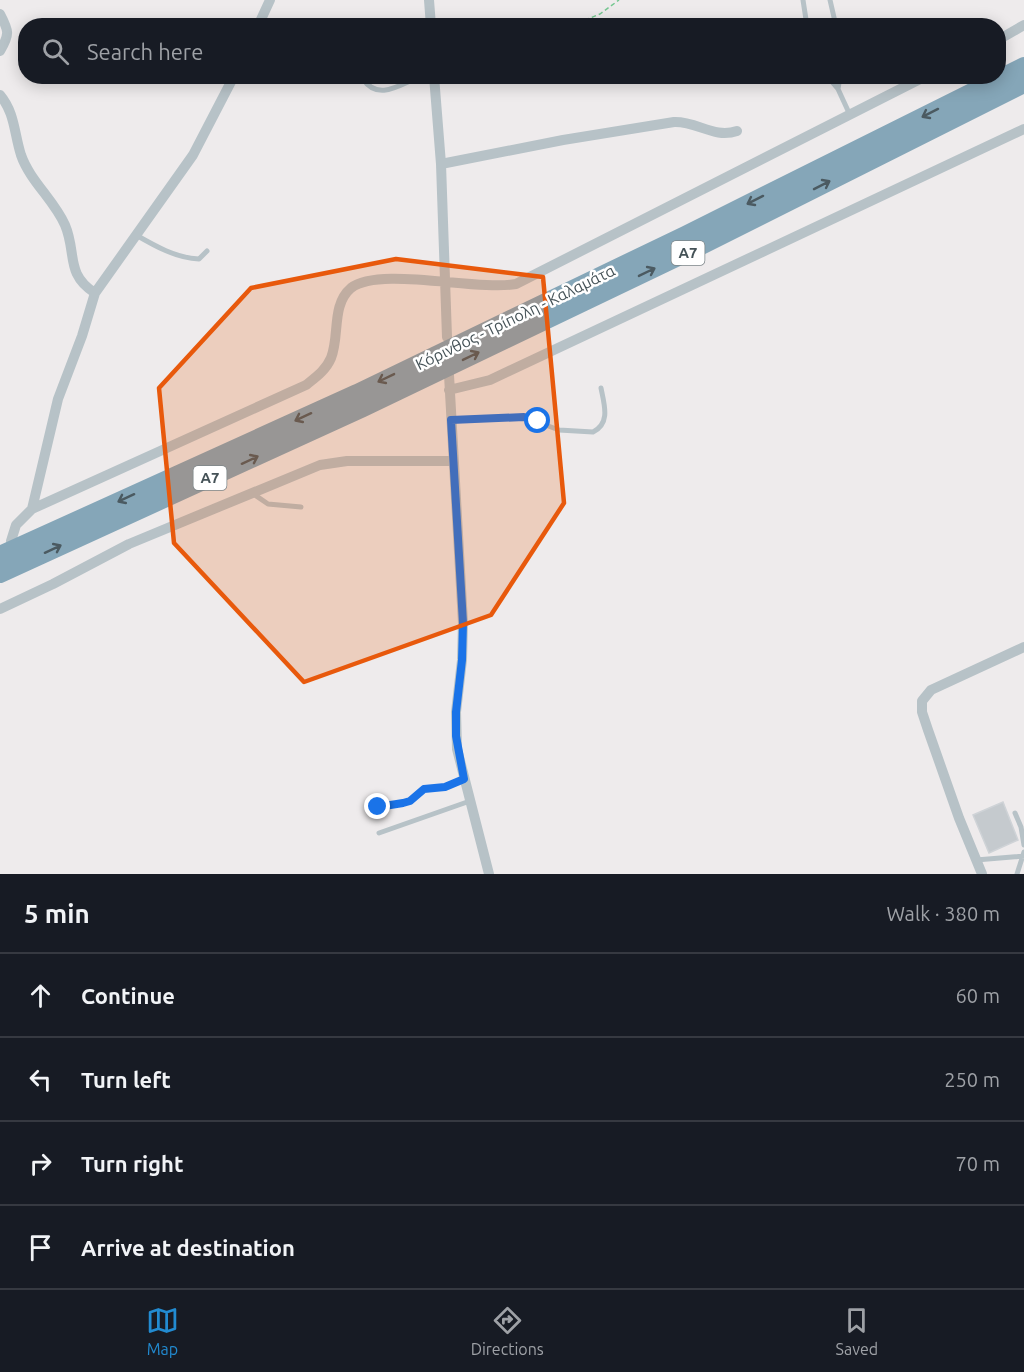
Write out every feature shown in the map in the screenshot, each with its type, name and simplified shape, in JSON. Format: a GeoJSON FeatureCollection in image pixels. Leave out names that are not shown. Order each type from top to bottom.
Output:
{"type":"FeatureCollection","features":[{"type":"Feature","properties":{"kind":"highway"},"geometry":{"type":"LineString","coordinates":[[1006,69],[1024,57]]}},
{"type":"Feature","properties":{"kind":"highway","name":"Κόρινθος - Τρίπολη - Καλαμάτα"},"geometry":{"type":"LineString","coordinates":[[1006,73],[1024,66]]}},
{"type":"Feature","properties":{"kind":"highway","name":"Κόρινθος - Τρίπολη - Καλαμάτα"},"geometry":{"type":"LineString","coordinates":[[5,548],[388,377],[686,235],[982,84]]}},
{"type":"Feature","properties":{"kind":"highway","name":"Κόρινθος - Τρίπολη - Καλαμάτα"},"geometry":{"type":"LineString","coordinates":[[0,574],[382,399],[693,250],[1024,84]]}},
{"type":"Feature","properties":{"kind":"highway"},"geometry":{"type":"LineString","coordinates":[[954,119],[1024,93]]}},
{"type":"Feature","properties":{"kind":"street"},"geometry":{"type":"LineString","coordinates":[[262,18],[270,0]]}},
{"type":"Feature","properties":{"kind":"street"},"geometry":{"type":"LineString","coordinates":[[429,0],[430,18]]}},
{"type":"Feature","properties":{"kind":"street"},"geometry":{"type":"LineString","coordinates":[[0,14],[8,33],[7,40],[0,51]]}},
{"type":"Feature","properties":{"kind":"street"},"geometry":{"type":"LineString","coordinates":[[1006,36],[1024,25]]}},
{"type":"Feature","properties":{"kind":"street"},"geometry":{"type":"LineString","coordinates":[[32,509],[58,399],[82,336],[95,293],[193,155],[230,84]]}},
{"type":"Feature","properties":{"kind":"street"},"geometry":{"type":"LineString","coordinates":[[435,84],[441,164],[447,337]]}},
{"type":"Feature","properties":{"kind":"street"},"geometry":{"type":"LineString","coordinates":[[5,548],[16,525],[32,509],[306,385],[317,376],[331,358],[335,344],[339,306],[343,298],[359,283],[386,280],[497,286],[516,284],[910,84]]}},
{"type":"Feature","properties":{"kind":"street"},"geometry":{"type":"LineString","coordinates":[[0,95],[10,111],[25,164],[65,225],[75,272],[84,286],[95,293]]}},
{"type":"Feature","properties":{"kind":"street"},"geometry":{"type":"LineString","coordinates":[[441,164],[563,140],[674,122],[691,124],[716,133],[730,134],[736,131]]}},
{"type":"Feature","properties":{"kind":"street"},"geometry":{"type":"LineString","coordinates":[[449,390],[490,380],[1024,129]]}},
{"type":"Feature","properties":{"kind":"street"},"geometry":{"type":"LineString","coordinates":[[448,375],[463,623],[456,736],[464,779],[489,874]]}},
{"type":"Feature","properties":{"kind":"street"},"geometry":{"type":"LineString","coordinates":[[0,609],[129,544],[303,471],[332,463],[453,461]]}},
{"type":"Feature","properties":{"kind":"street"},"geometry":{"type":"LineString","coordinates":[[982,874],[958,818],[927,730],[922,712],[922,701],[931,690],[1024,647]]}},
{"type":"Feature","properties":{"kind":"lane"},"geometry":{"type":"LineString","coordinates":[[803,0],[806,18]]}},
{"type":"Feature","properties":{"kind":"lane"},"geometry":{"type":"LineString","coordinates":[[830,0],[834,18]]}},
{"type":"Feature","properties":{"kind":"lane"},"geometry":{"type":"LineString","coordinates":[[366,84],[369,87],[384,91],[404,84]]}},
{"type":"Feature","properties":{"kind":"lane"},"geometry":{"type":"LineString","coordinates":[[833,84],[850,115]]}},
{"type":"Feature","properties":{"kind":"lane"},"geometry":{"type":"LineString","coordinates":[[838,89],[839,84]]}},
{"type":"Feature","properties":{"kind":"lane"},"geometry":{"type":"LineString","coordinates":[[136,235],[156,246],[187,258],[199,259],[207,251]]}},
{"type":"Feature","properties":{"kind":"lane"},"geometry":{"type":"LineString","coordinates":[[451,420],[524,417],[559,430],[593,432],[605,421],[601,388]]}},
{"type":"Feature","properties":{"kind":"lane"},"geometry":{"type":"LineString","coordinates":[[252,493],[268,504],[301,507]]}},
{"type":"Feature","properties":{"kind":"lane"},"geometry":{"type":"LineString","coordinates":[[378,807],[410,801],[424,789],[445,787],[464,779]]}},
{"type":"Feature","properties":{"kind":"lane"},"geometry":{"type":"LineString","coordinates":[[379,833],[470,801]]}},
{"type":"Feature","properties":{"kind":"lane"},"geometry":{"type":"LineString","coordinates":[[1015,813],[1021,826],[1024,845]]}},
{"type":"Feature","properties":{"kind":"lane"},"geometry":{"type":"LineString","coordinates":[[1017,874],[1024,852]]}},
{"type":"Feature","properties":{"kind":"lane"},"geometry":{"type":"LineString","coordinates":[[976,860],[1024,856]]}},
{"type":"Feature","properties":{"kind":"path"},"geometry":{"type":"LineString","coordinates":[[590,18],[619,0]]}},
{"type":"Feature","properties":{"kind":"highlighted area"},"geometry":{"type":"Polygon","coordinates":[[[396,259],[543,277],[564,503],[491,615],[304,682],[174,543],[159,388],[251,288],[396,259]]]}},
{"type":"Feature","properties":{"kind":"building"},"geometry":{"type":"Polygon","coordinates":[[[1003,802],[1018,840],[989,853],[973,815],[1003,802]]]}},
{"type":"Feature","properties":{"kind":"route"},"geometry":{"type":"LineString","coordinates":[[378,807],[410,801],[424,789],[445,787],[464,779],[456,736],[463,623],[451,420],[524,417],[538,421]]}}]}
